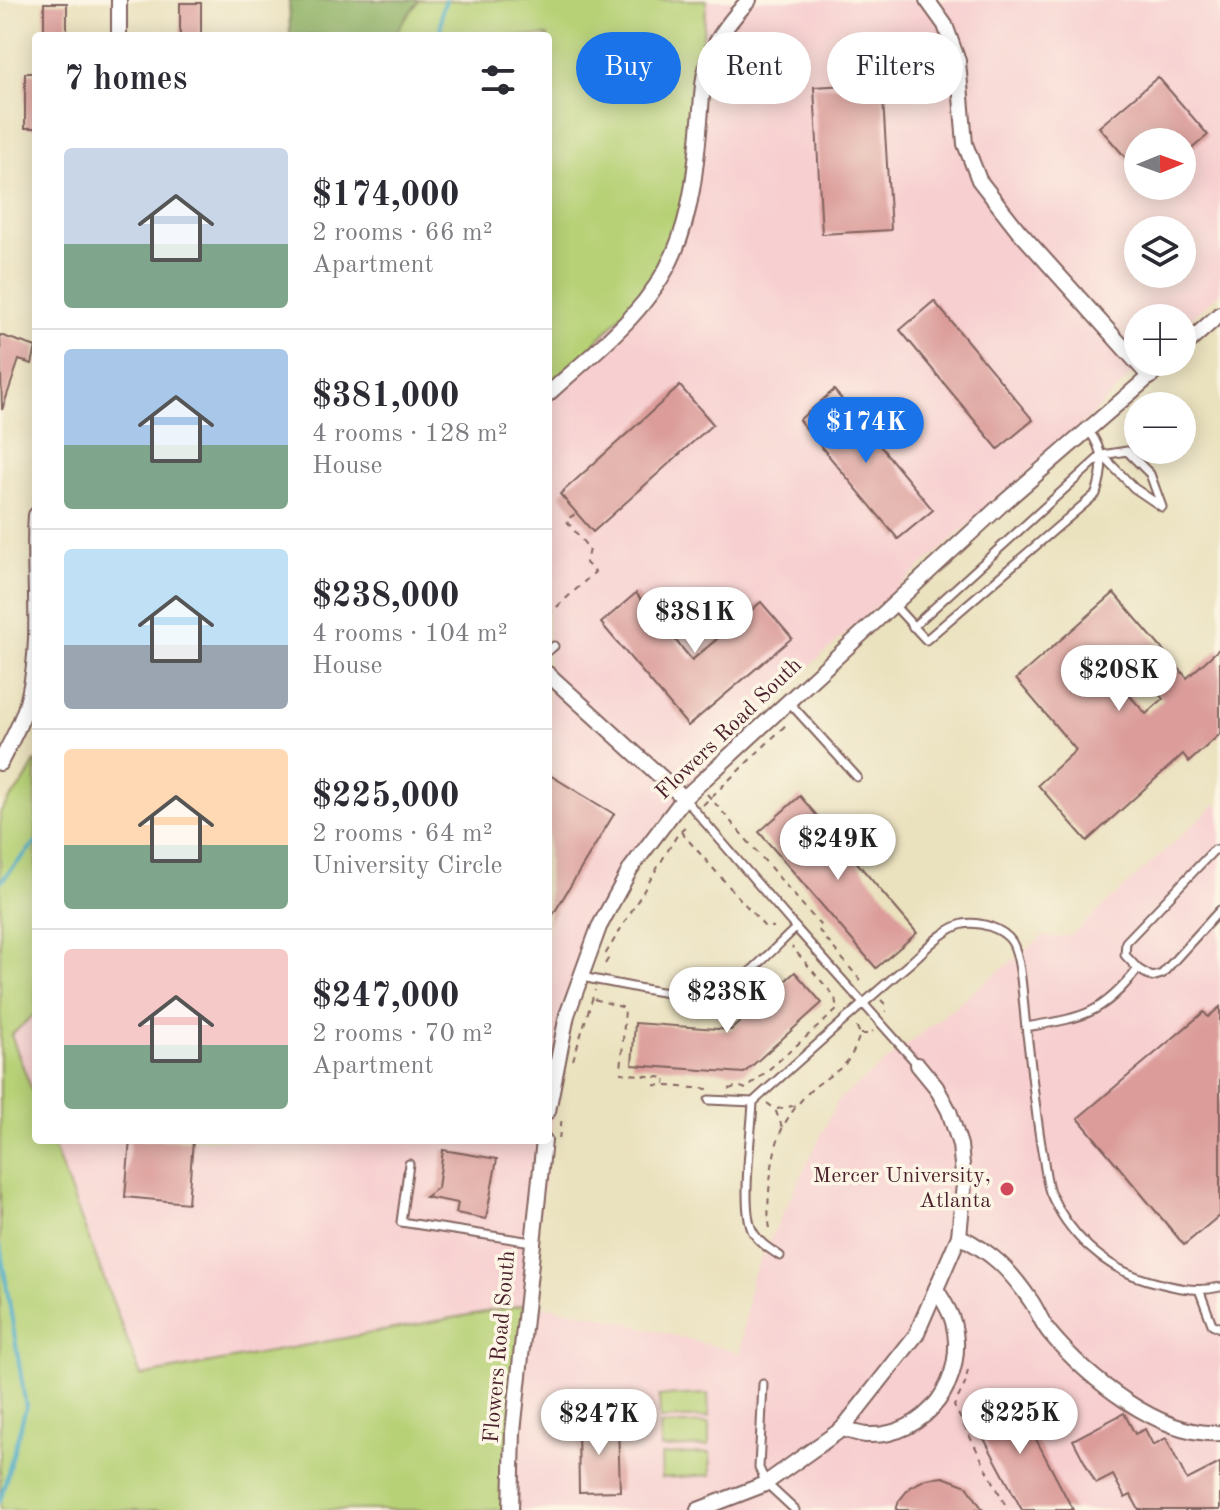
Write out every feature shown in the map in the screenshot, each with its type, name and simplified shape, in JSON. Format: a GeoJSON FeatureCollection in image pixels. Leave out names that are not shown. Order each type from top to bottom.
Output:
{"type":"FeatureCollection","features":[{"type":"Feature","properties":{"kind":"street"},"geometry":{"type":"LineString","coordinates":[[119,0],[119,32]]}},
{"type":"Feature","properties":{"kind":"street"},"geometry":{"type":"LineString","coordinates":[[552,390],[625,324],[654,290],[675,252],[694,185],[709,56],[728,23],[749,0]]}},
{"type":"Feature","properties":{"kind":"street"},"geometry":{"type":"LineString","coordinates":[[927,0],[945,25],[958,61],[965,144],[979,180],[1018,230],[1150,377]]}},
{"type":"Feature","properties":{"kind":"street"},"geometry":{"type":"LineString","coordinates":[[1196,335],[1220,314]]}},
{"type":"Feature","properties":{"kind":"street","name":"Flowers Road South"},"geometry":{"type":"LineString","coordinates":[[552,1091],[567,1015],[599,927],[631,868],[684,798],[998,507],[1150,377]]}},
{"type":"Feature","properties":{"kind":"street"},"geometry":{"type":"LineString","coordinates":[[0,763],[30,694],[32,670]]}},
{"type":"Feature","properties":{"kind":"street"},"geometry":{"type":"LineString","coordinates":[[552,678],[684,798]]}},
{"type":"Feature","properties":{"kind":"street"},"geometry":{"type":"LineString","coordinates":[[698,1510],[766,1483],[842,1429],[916,1335],[959,1236],[964,1184],[960,1145],[943,1099],[918,1065]]}},
{"type":"Feature","properties":{"kind":"street","name":"Flowers Road South"},"geometry":{"type":"LineString","coordinates":[[511,1510],[513,1432],[544,1144]]}},
{"type":"Feature","properties":{"kind":"street"},"geometry":{"type":"LineString","coordinates":[[959,1236],[985,1249],[1008,1270],[1033,1304],[1047,1330],[1109,1391],[1185,1430],[1220,1433]]}},
{"type":"Feature","properties":{"kind":"street"},"geometry":{"type":"LineString","coordinates":[[842,1429],[865,1435],[889,1433],[920,1421],[945,1393],[953,1371],[956,1345],[952,1319],[936,1289]]}},
{"type":"Feature","properties":{"kind":"lane"},"geometry":{"type":"LineString","coordinates":[[913,627],[1102,455],[1127,451],[1150,474],[1162,507],[1134,488],[1102,455],[1089,431]]}},
{"type":"Feature","properties":{"kind":"lane"},"geometry":{"type":"LineString","coordinates":[[892,604],[926,640],[1096,494],[1103,468],[1102,455]]}},
{"type":"Feature","properties":{"kind":"lane"},"geometry":{"type":"LineString","coordinates":[[788,701],[857,777]]}},
{"type":"Feature","properties":{"kind":"lane"},"geometry":{"type":"LineString","coordinates":[[684,798],[918,1065]]}},
{"type":"Feature","properties":{"kind":"lane"},"geometry":{"type":"LineString","coordinates":[[1220,850],[1214,850],[1126,942],[1125,955],[1138,969],[1152,977],[1162,974],[1220,910]]}},
{"type":"Feature","properties":{"kind":"lane"},"geometry":{"type":"LineString","coordinates":[[709,1100],[753,1102],[951,929],[963,924],[980,923],[1004,934],[1012,942],[1018,960],[1042,1152],[1049,1189],[1061,1214],[1079,1238],[1101,1258],[1131,1276],[1200,1292],[1220,1287]]}},
{"type":"Feature","properties":{"kind":"lane"},"geometry":{"type":"LineString","coordinates":[[581,977],[687,995],[721,992],[733,985],[796,928]]}},
{"type":"Feature","properties":{"kind":"lane"},"geometry":{"type":"LineString","coordinates":[[1026,1027],[1076,1018],[1103,1007],[1138,969]]}},
{"type":"Feature","properties":{"kind":"lane"},"geometry":{"type":"LineString","coordinates":[[753,1102],[747,1212],[752,1230],[761,1243],[780,1256]]}},
{"type":"Feature","properties":{"kind":"lane"},"geometry":{"type":"LineString","coordinates":[[409,1164],[401,1222],[532,1242]]}},
{"type":"Feature","properties":{"kind":"lane"},"geometry":{"type":"LineString","coordinates":[[1200,1292],[1212,1324],[1220,1328]]}},
{"type":"Feature","properties":{"kind":"lane"},"geometry":{"type":"LineString","coordinates":[[763,1384],[759,1468],[766,1483],[795,1510]]}},
{"type":"Feature","properties":{"kind":"path"},"geometry":{"type":"LineString","coordinates":[[552,611],[595,572],[586,563],[589,549],[566,520],[575,514]]}},
{"type":"Feature","properties":{"kind":"path"},"geometry":{"type":"LineString","coordinates":[[701,807],[789,722]]}},
{"type":"Feature","properties":{"kind":"path"},"geometry":{"type":"LineString","coordinates":[[706,793],[820,925],[817,928],[860,980],[860,985]]}},
{"type":"Feature","properties":{"kind":"path"},"geometry":{"type":"LineString","coordinates":[[605,964],[608,959],[605,955],[679,829],[686,826]]}},
{"type":"Feature","properties":{"kind":"path"},"geometry":{"type":"LineString","coordinates":[[679,829],[764,926],[774,927]]}},
{"type":"Feature","properties":{"kind":"path"},"geometry":{"type":"LineString","coordinates":[[727,1091],[730,1087],[746,1089],[837,1010],[835,997],[791,947]]}},
{"type":"Feature","properties":{"kind":"path"},"geometry":{"type":"LineString","coordinates":[[592,998],[625,1008],[621,1073],[666,1078],[665,1086]]}},
{"type":"Feature","properties":{"kind":"path"},"geometry":{"type":"LineString","coordinates":[[880,1000],[885,1004],[888,1017]]}},
{"type":"Feature","properties":{"kind":"path"},"geometry":{"type":"LineString","coordinates":[[855,1024],[860,1034]]}},
{"type":"Feature","properties":{"kind":"path"},"geometry":{"type":"LineString","coordinates":[[860,1034],[869,1034],[874,1030]]}},
{"type":"Feature","properties":{"kind":"path"},"geometry":{"type":"LineString","coordinates":[[770,1228],[770,1195],[782,1128],[817,1085],[837,1073],[848,1061],[860,1034]]}},
{"type":"Feature","properties":{"kind":"path"},"geometry":{"type":"LineString","coordinates":[[654,1085],[712,1089]]}},
{"type":"Feature","properties":{"kind":"path"},"geometry":{"type":"LineString","coordinates":[[765,1103],[784,1110],[798,1105]]}},
{"type":"Feature","properties":{"kind":"path"},"geometry":{"type":"LineString","coordinates":[[775,1109],[782,1128]]}},
{"type":"Feature","properties":{"kind":"path"},"geometry":{"type":"LineString","coordinates":[[968,1370],[954,1406],[1008,1510]]}},
{"type":"Feature","properties":{"kind":"shaded area"},"geometry":{"type":"Polygon","coordinates":[[[707,0],[1220,0],[1220,293],[1196,314],[1196,304],[1124,304],[1124,376],[1130,376],[1089,418],[732,735],[651,834],[570,987],[552,1122],[552,387],[625,312],[671,258],[684,198],[697,86],[697,104],[811,104],[811,32],[703,32],[707,0]]]}},
{"type":"Feature","properties":{"kind":"shaded area"},"geometry":{"type":"Polygon","coordinates":[[[1216,804],[1220,809],[1220,1510],[507,1510],[528,1304],[141,1376],[53,1144],[549,1144],[528,1303],[601,1316],[740,1353],[751,1279],[838,1100],[1043,936],[1058,938],[1073,934],[1216,804]]]}},
{"type":"Feature","properties":{"kind":"shaded area"},"geometry":{"type":"Polygon","coordinates":[[[32,1017],[32,1090],[11,1035],[32,1017]]]}},
{"type":"Feature","properties":{"kind":"green space"},"geometry":{"type":"Polygon","coordinates":[[[289,0],[419,0],[396,32],[290,32],[289,0]]]}},
{"type":"Feature","properties":{"kind":"green space"},"geometry":{"type":"Polygon","coordinates":[[[419,0],[707,0],[703,32],[697,32],[697,86],[684,198],[671,258],[625,312],[552,387],[552,32],[396,32],[419,0]]]}},
{"type":"Feature","properties":{"kind":"green space"},"geometry":{"type":"Polygon","coordinates":[[[32,767],[32,1017],[11,1035],[32,1090],[32,1144],[53,1144],[141,1376],[528,1304],[507,1510],[0,1510],[0,812],[32,767]]]}},
{"type":"Feature","properties":{"kind":"green space"},"geometry":{"type":"Polygon","coordinates":[[[708,1394],[709,1417],[660,1419],[659,1396],[708,1394]]]}},
{"type":"Feature","properties":{"kind":"green space"},"geometry":{"type":"Polygon","coordinates":[[[709,1423],[709,1446],[661,1448],[660,1425],[709,1423]]]}},
{"type":"Feature","properties":{"kind":"green space"},"geometry":{"type":"Polygon","coordinates":[[[710,1453],[711,1475],[662,1478],[661,1455],[710,1453]]]}},
{"type":"Feature","properties":{"kind":"building"},"geometry":{"type":"Polygon","coordinates":[[[44,3],[67,3],[67,32],[44,32],[44,3]]]}},
{"type":"Feature","properties":{"kind":"building"},"geometry":{"type":"Polygon","coordinates":[[[180,3],[201,3],[201,32],[180,32],[180,3]]]}},
{"type":"Feature","properties":{"kind":"building"},"geometry":{"type":"Polygon","coordinates":[[[25,73],[32,73],[32,128],[25,128],[25,73]]]}},
{"type":"Feature","properties":{"kind":"building"},"geometry":{"type":"Polygon","coordinates":[[[1158,77],[1208,135],[1196,145],[1196,128],[1124,128],[1124,156],[1099,127],[1158,77]]]}},
{"type":"Feature","properties":{"kind":"building"},"geometry":{"type":"Polygon","coordinates":[[[827,86],[827,104],[883,104],[891,230],[822,234],[814,87],[827,86]]]}},
{"type":"Feature","properties":{"kind":"building"},"geometry":{"type":"Polygon","coordinates":[[[934,301],[1033,420],[998,449],[900,330],[934,301]]]}},
{"type":"Feature","properties":{"kind":"building"},"geometry":{"type":"Polygon","coordinates":[[[0,335],[32,346],[32,364],[19,360],[2,410],[0,335]]]}},
{"type":"Feature","properties":{"kind":"building"},"geometry":{"type":"Polygon","coordinates":[[[680,386],[713,424],[593,532],[560,494],[680,386]]]}},
{"type":"Feature","properties":{"kind":"building"},"geometry":{"type":"Polygon","coordinates":[[[834,390],[933,510],[898,539],[799,420],[834,390]]]}},
{"type":"Feature","properties":{"kind":"building"},"geometry":{"type":"Polygon","coordinates":[[[636,593],[692,660],[761,602],[792,638],[688,726],[601,623],[636,593]]]}},
{"type":"Feature","properties":{"kind":"building"},"geometry":{"type":"Polygon","coordinates":[[[1114,593],[1187,678],[1220,648],[1220,734],[1189,762],[1183,754],[1087,841],[1038,785],[1076,750],[1016,679],[1114,593]],[[1140,670],[1121,686],[1146,714],[1163,699],[1140,670]]]}},
{"type":"Feature","properties":{"kind":"building"},"geometry":{"type":"Polygon","coordinates":[[[552,776],[614,814],[552,916],[552,776]]]}},
{"type":"Feature","properties":{"kind":"building"},"geometry":{"type":"Polygon","coordinates":[[[800,796],[917,933],[876,968],[759,832],[800,796]]]}},
{"type":"Feature","properties":{"kind":"building"},"geometry":{"type":"Polygon","coordinates":[[[795,972],[822,1003],[744,1073],[632,1065],[635,1023],[731,1030],[795,972]]]}},
{"type":"Feature","properties":{"kind":"building"},"geometry":{"type":"Polygon","coordinates":[[[1220,1007],[1220,1215],[1184,1245],[1078,1118],[1204,1012],[1208,1017],[1220,1007]]]}},
{"type":"Feature","properties":{"kind":"building"},"geometry":{"type":"Polygon","coordinates":[[[130,1144],[193,1144],[188,1203],[125,1197],[130,1144]]]}},
{"type":"Feature","properties":{"kind":"building"},"geometry":{"type":"Polygon","coordinates":[[[443,1150],[497,1159],[486,1219],[456,1213],[458,1203],[425,1197],[438,1188],[443,1150]]]}},
{"type":"Feature","properties":{"kind":"building"},"geometry":{"type":"Polygon","coordinates":[[[993,1396],[998,1405],[1014,1397],[1073,1510],[1022,1510],[972,1416],[981,1412],[977,1404],[993,1396]]]}},
{"type":"Feature","properties":{"kind":"building"},"geometry":{"type":"Polygon","coordinates":[[[1124,1413],[1135,1434],[1145,1429],[1153,1445],[1166,1438],[1187,1480],[1220,1463],[1220,1510],[1139,1510],[1131,1495],[1125,1498],[1113,1475],[1096,1484],[1073,1440],[1124,1413]]]}},
{"type":"Feature","properties":{"kind":"building"},"geometry":{"type":"Polygon","coordinates":[[[578,1423],[618,1423],[620,1491],[579,1492],[578,1423]]]}},
{"type":"Feature","properties":{"kind":"building"},"geometry":{"type":"Polygon","coordinates":[[[943,1477],[967,1486],[983,1510],[896,1510],[910,1487],[926,1479],[943,1477]]]}},
{"type":"Feature","properties":{"kind":"waterway"},"geometry":{"type":"LineString","coordinates":[[440,32],[446,0]]}},
{"type":"Feature","properties":{"kind":"waterway"},"geometry":{"type":"LineString","coordinates":[[0,882],[32,846]]}},
{"type":"Feature","properties":{"kind":"waterway"},"geometry":{"type":"LineString","coordinates":[[0,1245],[26,1407],[0,1501]]}},
{"type":"Feature","properties":{"kind":"place","name":"Mercer University, Atlanta"},"geometry":{"type":"Point","coordinates":[1007,1189]}}]}
